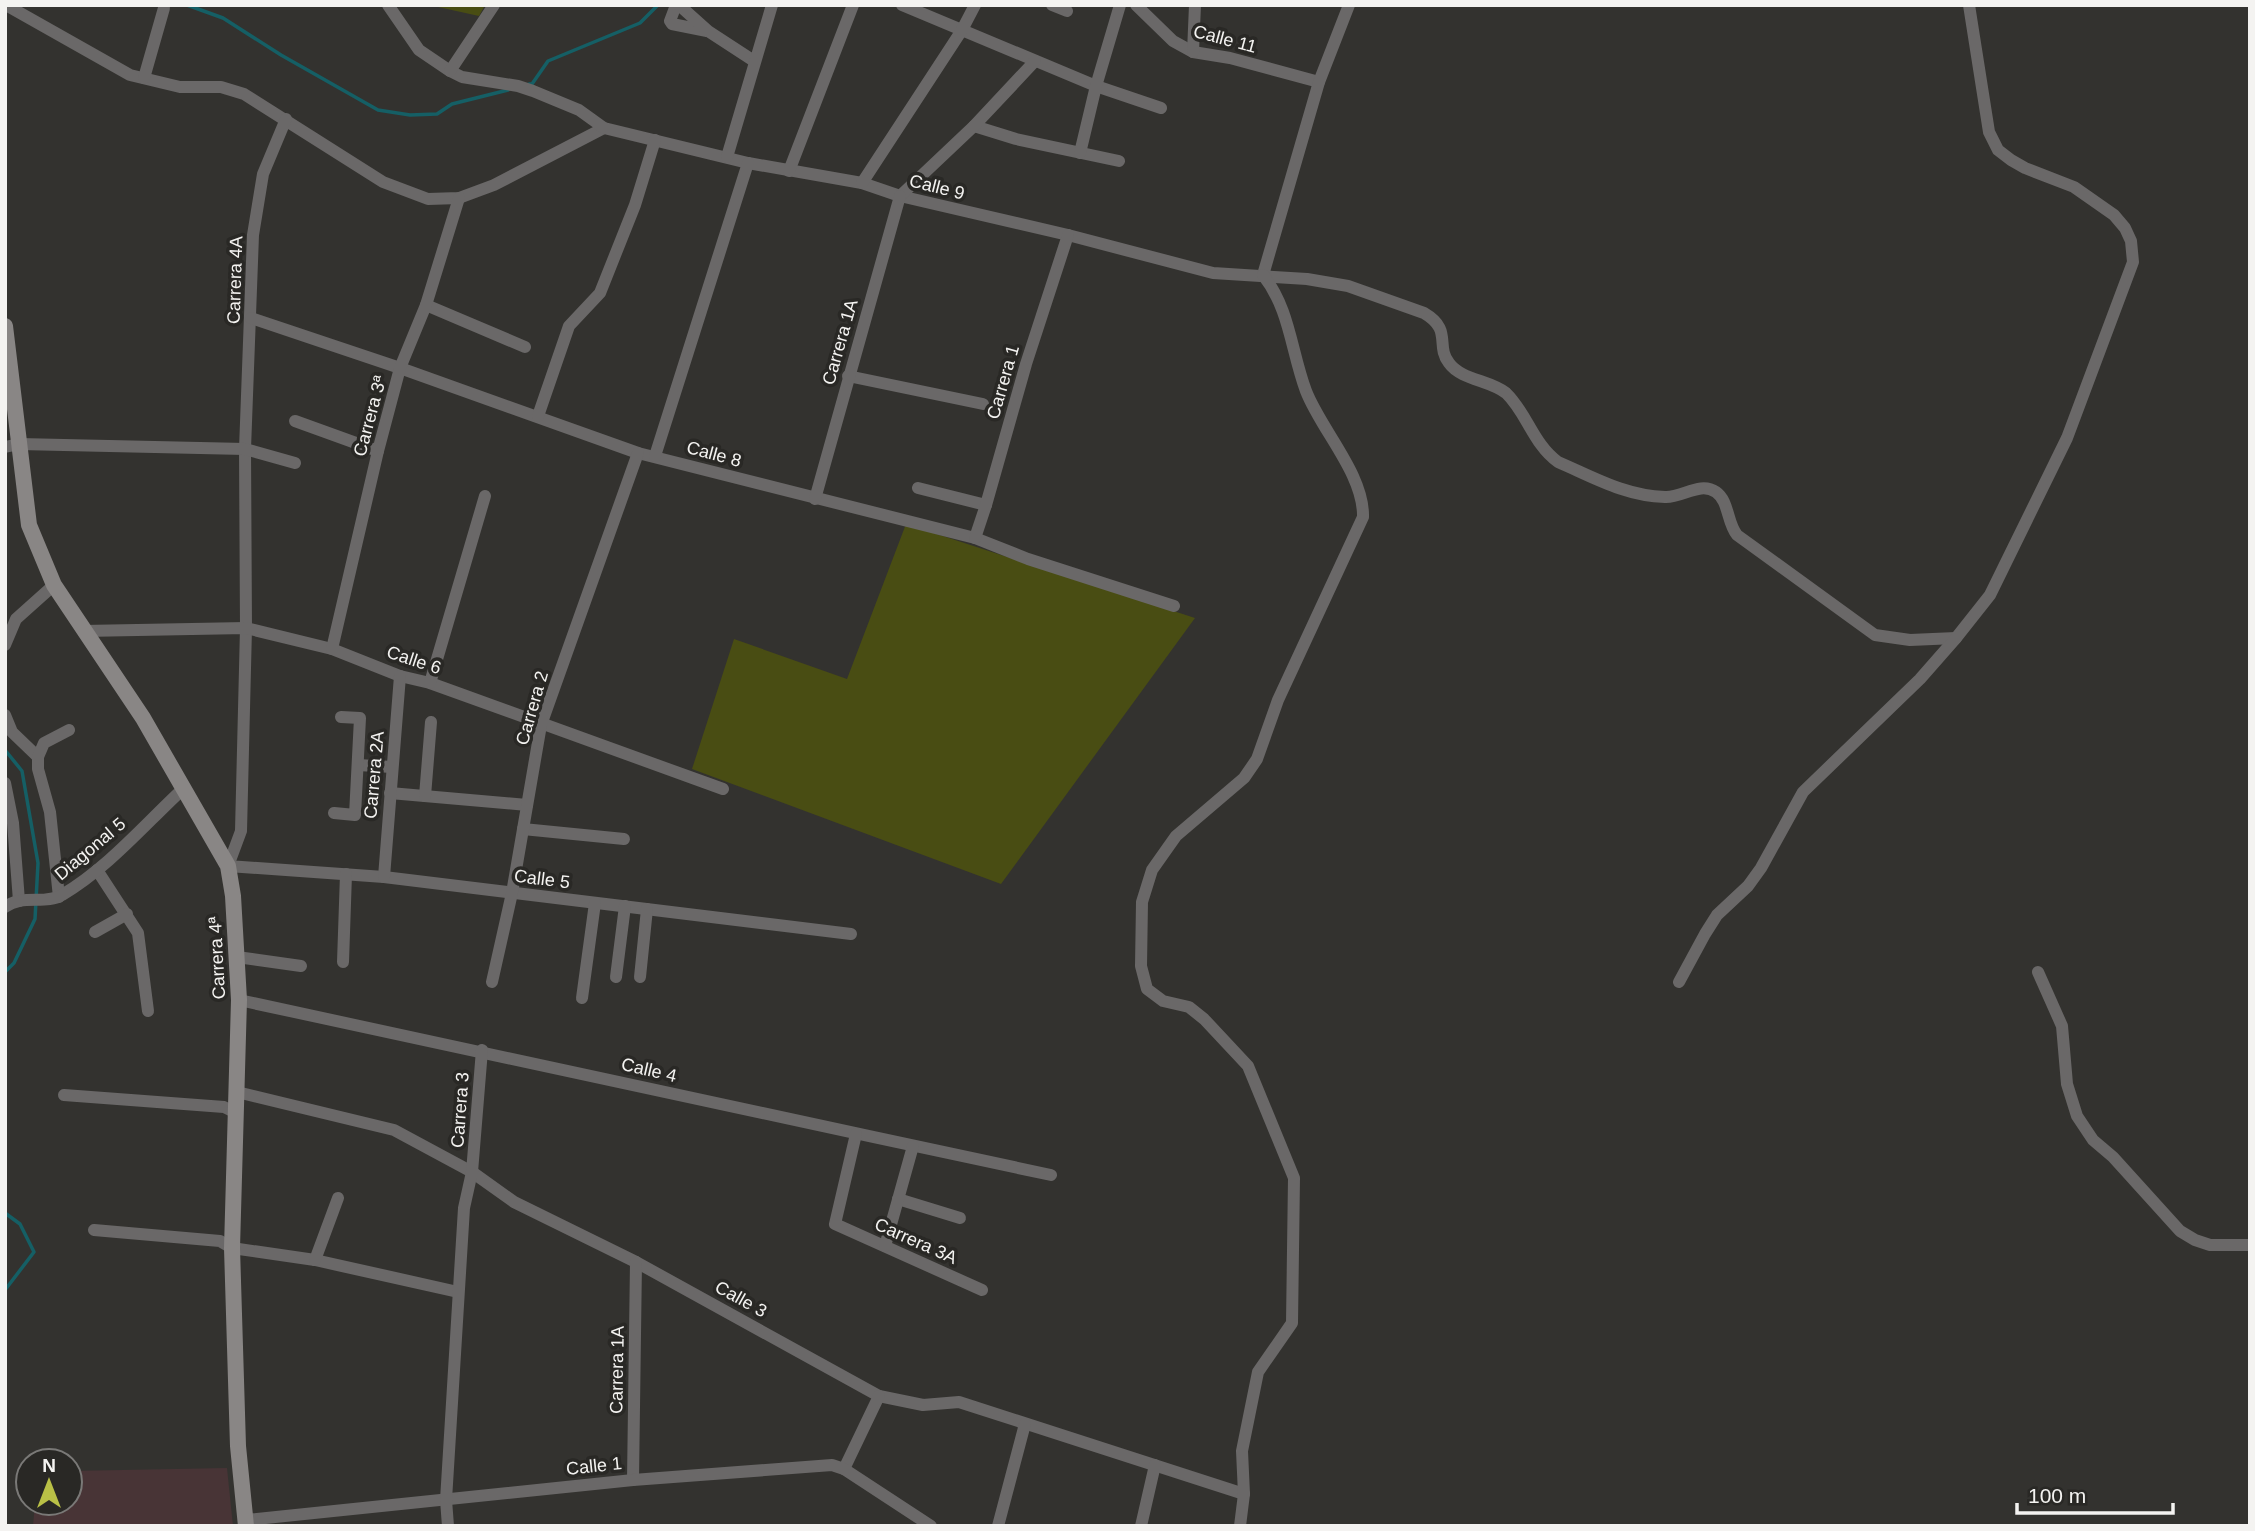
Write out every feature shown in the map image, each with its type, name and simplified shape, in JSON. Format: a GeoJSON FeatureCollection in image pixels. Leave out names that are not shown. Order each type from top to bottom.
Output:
{"type":"FeatureCollection","features":[{"type":"Feature","properties":{"kind":"street"},"geometry":{"type":"LineString","coordinates":[[6,5],[130,75],[180,87],[221,87],[244,93],[383,182],[428,199],[459,198],[494,185],[604,128],[579,110],[533,91],[462,77],[450,71],[419,50],[388,5]]}},
{"type":"Feature","properties":{"kind":"street"},"geometry":{"type":"LineString","coordinates":[[450,71],[494,5]]}},
{"type":"Feature","properties":{"kind":"street"},"geometry":{"type":"LineString","coordinates":[[708,31],[672,24],[670,21],[678,5],[708,31],[754,61]]}},
{"type":"Feature","properties":{"kind":"street"},"geometry":{"type":"LineString","coordinates":[[789,171],[853,5]]}},
{"type":"Feature","properties":{"kind":"street"},"geometry":{"type":"LineString","coordinates":[[902,5],[1096,86],[1161,108]]}},
{"type":"Feature","properties":{"kind":"street"},"geometry":{"type":"LineString","coordinates":[[862,183],[962,30],[975,5]]}},
{"type":"Feature","properties":{"kind":"street"},"geometry":{"type":"LineString","coordinates":[[1052,5],[1067,11]]}},
{"type":"Feature","properties":{"kind":"street"},"geometry":{"type":"LineString","coordinates":[[1080,153],[1120,5]]}},
{"type":"Feature","properties":{"kind":"street","name":"Calle 11"},"geometry":{"type":"LineString","coordinates":[[1136,5],[1173,41],[1194,52],[1230,58],[1319,82]]}},
{"type":"Feature","properties":{"kind":"street"},"geometry":{"type":"LineString","coordinates":[[1194,52],[1195,5]]}},
{"type":"Feature","properties":{"kind":"street"},"geometry":{"type":"LineString","coordinates":[[1240,1526],[1244,1494],[1242,1451],[1258,1372],[1292,1322],[1294,1178],[1248,1066],[1189,1007],[1163,1001],[1147,989],[1141,966],[1142,902],[1152,870],[1176,836],[1244,778],[1257,759],[1278,700],[1363,517],[1363,502],[1346,464],[1306,391],[1278,295],[1263,275],[1319,82],[1349,5]]}},
{"type":"Feature","properties":{"kind":"street"},"geometry":{"type":"LineString","coordinates":[[1679,982],[1717,915],[1748,886],[1761,868],[1803,792],[1920,679],[1956,638],[1998,582],[2067,438],[2133,262],[2131,241],[2114,215],[2074,187],[2025,168],[1998,150],[1989,132],[1969,5]]}},
{"type":"Feature","properties":{"kind":"street"},"geometry":{"type":"LineString","coordinates":[[727,157],[769,7]]}},
{"type":"Feature","properties":{"kind":"street"},"geometry":{"type":"LineString","coordinates":[[144,78],[164,8]]}},
{"type":"Feature","properties":{"kind":"street"},"geometry":{"type":"LineString","coordinates":[[900,196],[974,127],[1035,61]]}},
{"type":"Feature","properties":{"kind":"street","name":"Carrera 4A"},"geometry":{"type":"LineString","coordinates":[[228,866],[241,831],[246,628],[245,449],[253,235],[263,174],[286,118]]}},
{"type":"Feature","properties":{"kind":"street"},"geometry":{"type":"LineString","coordinates":[[974,127],[1016,139],[1119,160]]}},
{"type":"Feature","properties":{"kind":"street","name":"Calle 9"},"geometry":{"type":"LineString","coordinates":[[604,128],[748,163],[862,183],[900,196],[1068,235],[1213,273],[1307,279],[1348,286],[1424,313],[1435,319],[1442,330],[1447,360],[1454,368],[1505,393],[1534,437],[1549,456],[1558,462],[1624,492],[1665,497],[1704,487],[1713,490],[1721,496],[1732,529],[1737,535],[1875,635],[1910,640],[1956,638]]}},
{"type":"Feature","properties":{"kind":"street"},"geometry":{"type":"LineString","coordinates":[[538,416],[569,326],[600,293],[635,205],[655,140]]}},
{"type":"Feature","properties":{"kind":"street"},"geometry":{"type":"LineString","coordinates":[[655,456],[748,163]]}},
{"type":"Feature","properties":{"kind":"street","name":"Carrera 1A"},"geometry":{"type":"LineString","coordinates":[[815,499],[900,196]]}},
{"type":"Feature","properties":{"kind":"street","name":"Carrera 3ª"},"geometry":{"type":"LineString","coordinates":[[332,649],[400,368],[426,304],[459,198]]}},
{"type":"Feature","properties":{"kind":"street","name":"Carrera 1"},"geometry":{"type":"LineString","coordinates":[[975,538],[1026,364],[1068,235]]}},
{"type":"Feature","properties":{"kind":"street"},"geometry":{"type":"LineString","coordinates":[[426,304],[525,347]]}},
{"type":"Feature","properties":{"kind":"street","name":"Calle 8"},"geometry":{"type":"LineString","coordinates":[[251,318],[638,453],[975,538],[1028,559],[1174,606]]}},
{"type":"Feature","properties":{"kind":"street","name":"Carrera 4ª"},"geometry":{"type":"LineString","coordinates":[[5,326],[12,445],[29,525],[54,585],[143,719],[228,866],[233,896],[239,1000],[232,1248],[238,1446],[246,1523]]}},
{"type":"Feature","properties":{"kind":"street"},"geometry":{"type":"LineString","coordinates":[[848,376],[983,404]]}},
{"type":"Feature","properties":{"kind":"street"},"geometry":{"type":"LineString","coordinates":[[295,421],[378,451]]}},
{"type":"Feature","properties":{"kind":"street"},"geometry":{"type":"LineString","coordinates":[[12,445],[245,449],[295,463]]}},
{"type":"Feature","properties":{"kind":"street","name":"Carrera 2"},"geometry":{"type":"LineString","coordinates":[[492,982],[512,893],[541,725],[638,453]]}},
{"type":"Feature","properties":{"kind":"street"},"geometry":{"type":"LineString","coordinates":[[918,488],[986,505]]}},
{"type":"Feature","properties":{"kind":"street"},"geometry":{"type":"LineString","coordinates":[[430,683],[485,496]]}},
{"type":"Feature","properties":{"kind":"street"},"geometry":{"type":"LineString","coordinates":[[5,645],[16,619],[54,585]]}},
{"type":"Feature","properties":{"kind":"street","name":"Calle 6"},"geometry":{"type":"LineString","coordinates":[[83,631],[246,628],[332,649],[400,676],[430,683],[723,789]]}},
{"type":"Feature","properties":{"kind":"street","name":"Carrera 2A"},"geometry":{"type":"LineString","coordinates":[[384,877],[400,676]]}},
{"type":"Feature","properties":{"kind":"street"},"geometry":{"type":"LineString","coordinates":[[5,715],[12,732],[38,757]]}},
{"type":"Feature","properties":{"kind":"street"},"geometry":{"type":"LineString","coordinates":[[334,813],[355,815],[360,718],[341,717]]}},
{"type":"Feature","properties":{"kind":"street"},"geometry":{"type":"LineString","coordinates":[[425,796],[431,722]]}},
{"type":"Feature","properties":{"kind":"street"},"geometry":{"type":"LineString","coordinates":[[59,897],[50,812],[38,769],[38,757],[44,743],[69,730]]}},
{"type":"Feature","properties":{"kind":"street"},"geometry":{"type":"LineString","coordinates":[[358,765],[392,767]]}},
{"type":"Feature","properties":{"kind":"street"},"geometry":{"type":"LineString","coordinates":[[5,783],[10,843],[25,900]]}},
{"type":"Feature","properties":{"kind":"street","name":"Diagonal 5"},"geometry":{"type":"LineString","coordinates":[[5,907],[25,900],[59,897],[97,870],[184,788]]}},
{"type":"Feature","properties":{"kind":"street"},"geometry":{"type":"LineString","coordinates":[[390,793],[527,805]]}},
{"type":"Feature","properties":{"kind":"street"},"geometry":{"type":"LineString","coordinates":[[523,829],[624,839]]}},
{"type":"Feature","properties":{"kind":"street","name":"Calle 5"},"geometry":{"type":"LineString","coordinates":[[228,866],[384,877],[851,934]]}},
{"type":"Feature","properties":{"kind":"street"},"geometry":{"type":"LineString","coordinates":[[97,870],[138,933],[148,1011]]}},
{"type":"Feature","properties":{"kind":"street"},"geometry":{"type":"LineString","coordinates":[[343,962],[346,874]]}},
{"type":"Feature","properties":{"kind":"street"},"geometry":{"type":"LineString","coordinates":[[582,998],[595,903]]}},
{"type":"Feature","properties":{"kind":"street"},"geometry":{"type":"LineString","coordinates":[[616,977],[625,906]]}},
{"type":"Feature","properties":{"kind":"street"},"geometry":{"type":"LineString","coordinates":[[640,977],[647,909]]}},
{"type":"Feature","properties":{"kind":"street"},"geometry":{"type":"LineString","coordinates":[[94,932],[127,914]]}},
{"type":"Feature","properties":{"kind":"street"},"geometry":{"type":"LineString","coordinates":[[237,957],[301,966]]}},
{"type":"Feature","properties":{"kind":"street"},"geometry":{"type":"LineString","coordinates":[[2038,972],[2062,1026],[2067,1084],[2077,1116],[2093,1140],[2113,1157],[2180,1231],[2210,1245],[2250,1245]]}},
{"type":"Feature","properties":{"kind":"street","name":"Calle 4"},"geometry":{"type":"LineString","coordinates":[[239,1000],[482,1050],[856,1135],[1051,1175]]}},
{"type":"Feature","properties":{"kind":"street","name":"Carrera 3"},"geometry":{"type":"LineString","coordinates":[[448,1526],[446,1500],[464,1208],[472,1172],[482,1050]]}},
{"type":"Feature","properties":{"kind":"street","name":"Calle 3"},"geometry":{"type":"LineString","coordinates":[[237,1092],[394,1129],[472,1172],[513,1202],[636,1262],[879,1395],[923,1405],[959,1402],[1244,1494]]}},
{"type":"Feature","properties":{"kind":"street"},"geometry":{"type":"LineString","coordinates":[[64,1095],[224,1107],[236,1113]]}},
{"type":"Feature","properties":{"kind":"street","name":"Carrera 3A"},"geometry":{"type":"LineString","coordinates":[[856,1135],[835,1224],[982,1290]]}},
{"type":"Feature","properties":{"kind":"street"},"geometry":{"type":"LineString","coordinates":[[885,1245],[913,1146]]}},
{"type":"Feature","properties":{"kind":"street"},"geometry":{"type":"LineString","coordinates":[[315,1260],[338,1198]]}},
{"type":"Feature","properties":{"kind":"street"},"geometry":{"type":"LineString","coordinates":[[898,1199],[960,1218]]}},
{"type":"Feature","properties":{"kind":"street"},"geometry":{"type":"LineString","coordinates":[[94,1230],[220,1241],[232,1248],[315,1260],[458,1292]]}},
{"type":"Feature","properties":{"kind":"street","name":"Carrera 1A"},"geometry":{"type":"LineString","coordinates":[[633,1479],[636,1262]]}},
{"type":"Feature","properties":{"kind":"street"},"geometry":{"type":"LineString","coordinates":[[844,1469],[879,1395]]}},
{"type":"Feature","properties":{"kind":"street"},"geometry":{"type":"LineString","coordinates":[[998,1526],[1025,1424]]}},
{"type":"Feature","properties":{"kind":"street","name":"Calle 1"},"geometry":{"type":"LineString","coordinates":[[246,1523],[633,1479],[832,1465],[844,1469],[931,1526]]}},
{"type":"Feature","properties":{"kind":"street"},"geometry":{"type":"LineString","coordinates":[[1141,1526],[1155,1465]]}},
{"type":"Feature","properties":{"kind":"shaded area"},"geometry":{"type":"Polygon","coordinates":[[[227,1468],[233,1526],[33,1526],[34,1517],[84,1517],[84,1471],[227,1468]]]}},
{"type":"Feature","properties":{"kind":"green space"},"geometry":{"type":"Polygon","coordinates":[[[429,5],[485,5],[479,16],[429,5]]]}},
{"type":"Feature","properties":{"kind":"green space"},"geometry":{"type":"Polygon","coordinates":[[[906,524],[1195,618],[1001,884],[692,769],[734,639],[847,679],[906,524]]]}},
{"type":"Feature","properties":{"kind":"waterway"},"geometry":{"type":"LineString","coordinates":[[187,5],[223,18],[281,55],[378,110],[410,115],[437,114],[452,104],[508,90]]}},
{"type":"Feature","properties":{"kind":"waterway"},"geometry":{"type":"LineString","coordinates":[[529,84],[532,84],[548,61],[640,23],[658,5]]}},
{"type":"Feature","properties":{"kind":"waterway"},"geometry":{"type":"LineString","coordinates":[[5,750],[22,771],[38,863],[35,919],[14,963],[5,972]]}},
{"type":"Feature","properties":{"kind":"waterway"},"geometry":{"type":"LineString","coordinates":[[5,1213],[20,1224],[34,1252],[5,1290]]}}]}
